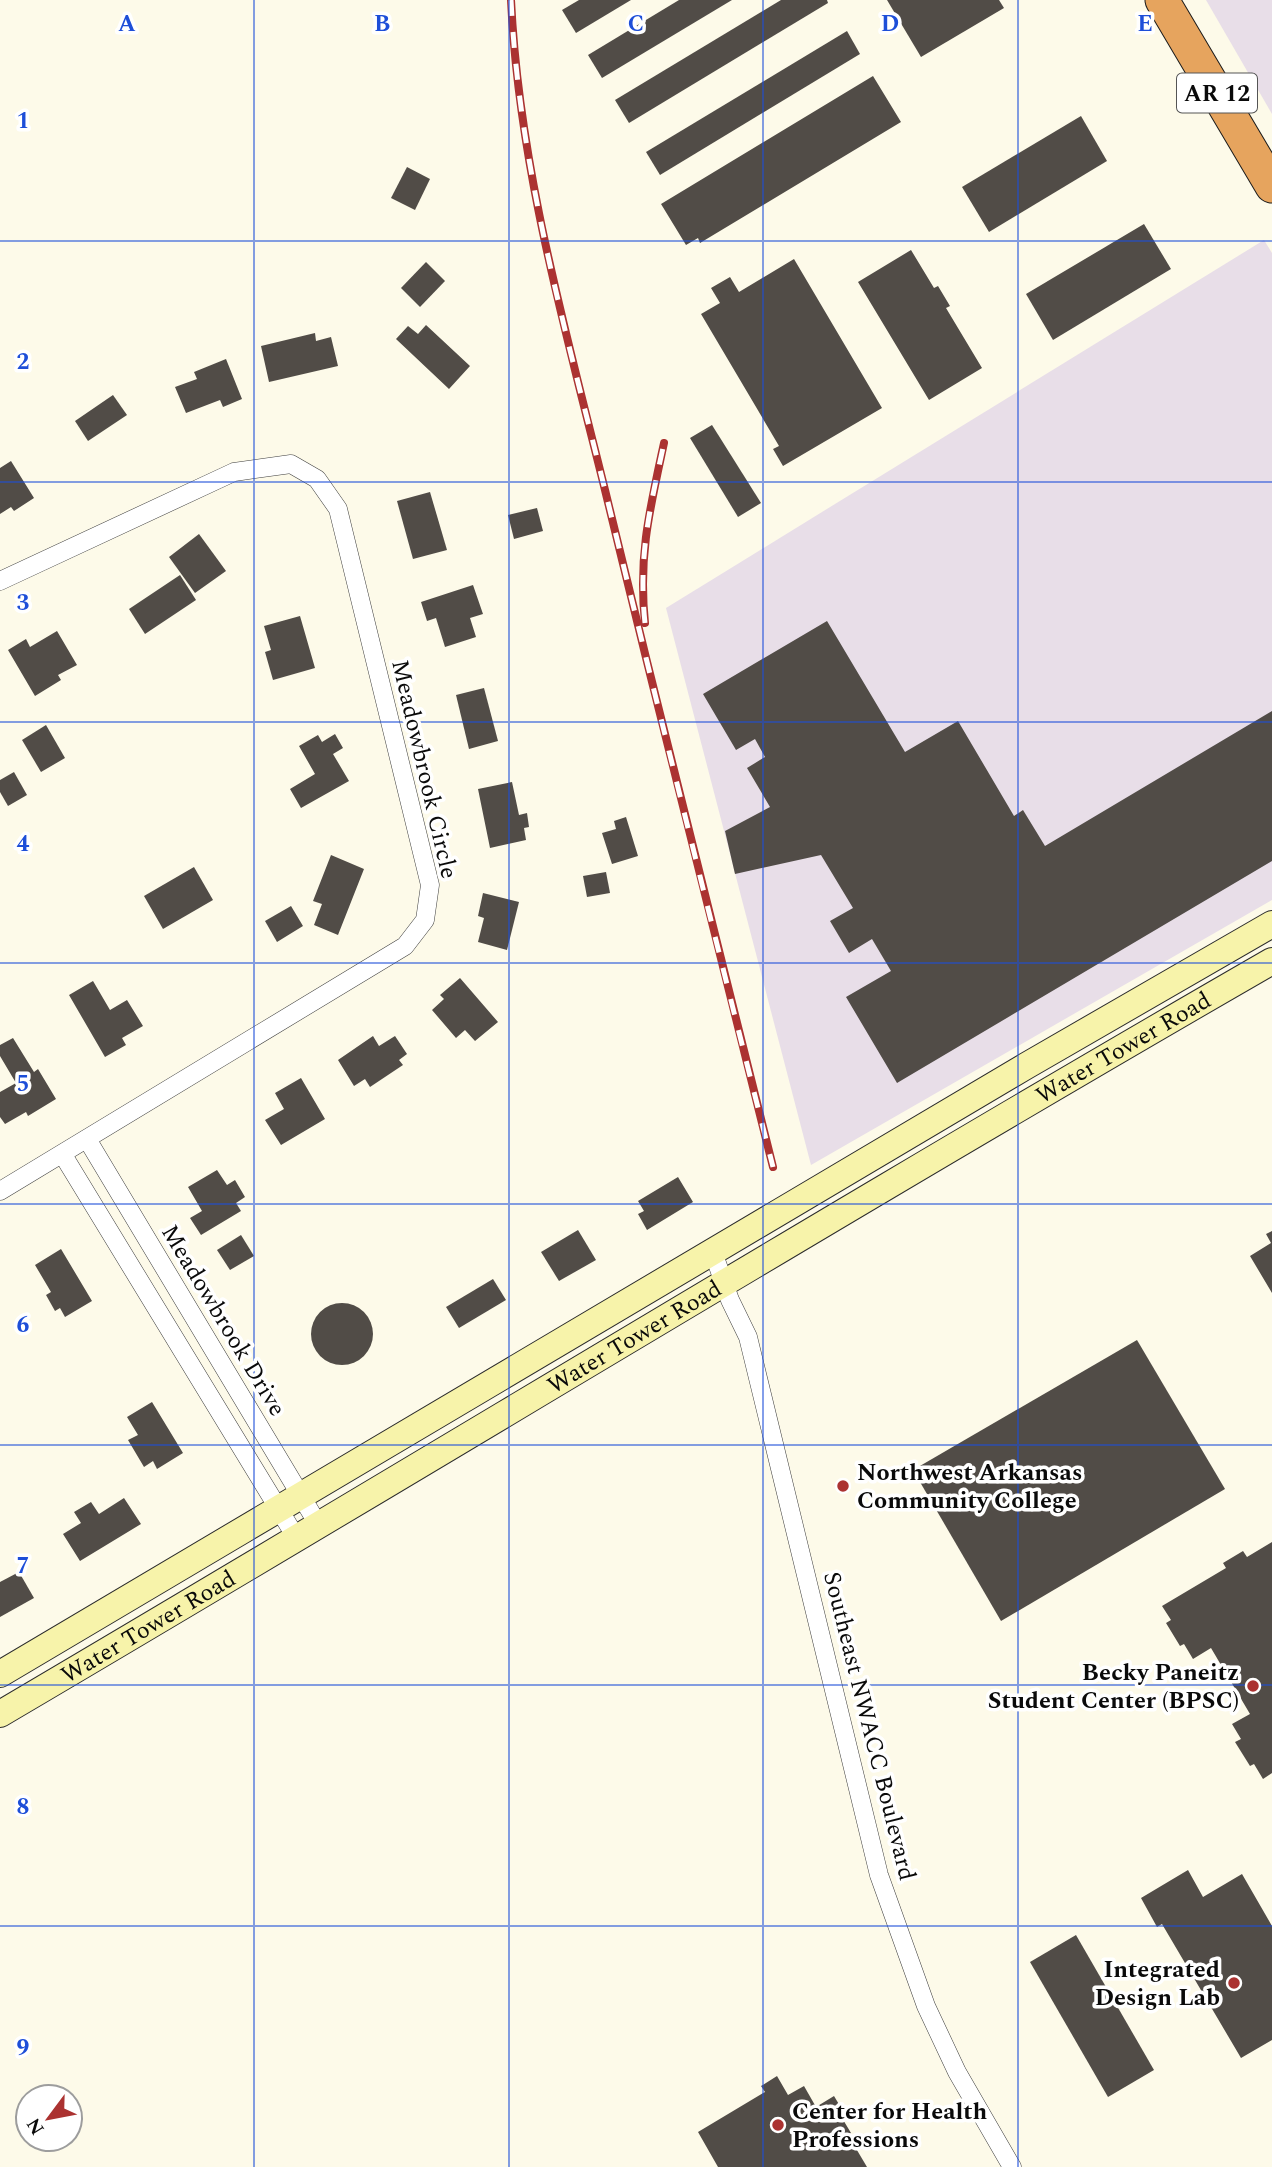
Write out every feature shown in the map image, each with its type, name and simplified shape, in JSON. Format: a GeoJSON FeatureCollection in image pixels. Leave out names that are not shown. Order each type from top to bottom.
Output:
{"type":"FeatureCollection","features":[{"type":"Feature","properties":{"kind":"highway","name":"AR 12"},"geometry":{"type":"LineString","coordinates":[[1162,0],[1272,186]]}},
{"type":"Feature","properties":{"kind":"street","name":"Meadowbrook Circle"},"geometry":{"type":"LineString","coordinates":[[0,582],[234,472],[291,464],[317,479],[338,509],[430,885],[425,920],[405,946],[0,1191]]}},
{"type":"Feature","properties":{"kind":"street","name":"Water Tower Road"},"geometry":{"type":"LineString","coordinates":[[0,1674],[1026,1066],[1272,924]]}},
{"type":"Feature","properties":{"kind":"street","name":"Water Tower Road"},"geometry":{"type":"LineString","coordinates":[[0,1714],[308,1533],[724,1281],[1272,961]]}},
{"type":"Feature","properties":{"kind":"street","name":"Meadowbrook Drive"},"geometry":{"type":"LineString","coordinates":[[87,1139],[301,1494],[308,1533]]}},
{"type":"Feature","properties":{"kind":"street"},"geometry":{"type":"LineString","coordinates":[[63,1155],[278,1508],[308,1533]]}},
{"type":"Feature","properties":{"kind":"street","name":"Southeast NWACC Boulevard"},"geometry":{"type":"LineString","coordinates":[[713,1252],[730,1300],[748,1337],[880,1875],[926,2006],[957,2072],[1012,2167]]}},
{"type":"Feature","properties":{"kind":"shaded area"},"geometry":{"type":"Polygon","coordinates":[[[1206,0],[1272,0],[1272,114],[1206,0]]]}},
{"type":"Feature","properties":{"kind":"shaded area"},"geometry":{"type":"Polygon","coordinates":[[[1264,240],[1272,253],[1272,900],[811,1165],[666,608],[1264,240]]]}},
{"type":"Feature","properties":{"kind":"building"},"geometry":{"type":"Polygon","coordinates":[[[579,0],[631,0],[576,33],[562,10],[579,0]]]}},
{"type":"Feature","properties":{"kind":"building"},"geometry":{"type":"Polygon","coordinates":[[[679,0],[732,0],[602,78],[588,55],[679,0]]]}},
{"type":"Feature","properties":{"kind":"building"},"geometry":{"type":"Polygon","coordinates":[[[781,0],[827,0],[828,3],[629,123],[615,100],[781,0]]]}},
{"type":"Feature","properties":{"kind":"building"},"geometry":{"type":"Polygon","coordinates":[[[887,0],[999,0],[1004,8],[921,57],[887,0]]]}},
{"type":"Feature","properties":{"kind":"building"},"geometry":{"type":"Polygon","coordinates":[[[847,31],[860,54],[660,175],[646,152],[847,31]]]}},
{"type":"Feature","properties":{"kind":"building"},"geometry":{"type":"Polygon","coordinates":[[[873,76],[901,122],[700,243],[698,238],[686,245],[661,204],[873,76]]]}},
{"type":"Feature","properties":{"kind":"building"},"geometry":{"type":"Polygon","coordinates":[[[1081,116],[1107,161],[989,232],[962,187],[1081,116]]]}},
{"type":"Feature","properties":{"kind":"building"},"geometry":{"type":"Polygon","coordinates":[[[407,167],[430,179],[415,210],[391,198],[407,167]]]}},
{"type":"Feature","properties":{"kind":"building"},"geometry":{"type":"Polygon","coordinates":[[[1144,224],[1171,269],[1053,340],[1026,294],[1144,224]]]}},
{"type":"Feature","properties":{"kind":"building"},"geometry":{"type":"Polygon","coordinates":[[[911,250],[934,288],[938,286],[950,306],[946,308],[982,368],[929,400],[858,282],[911,250]]]}},
{"type":"Feature","properties":{"kind":"building"},"geometry":{"type":"Polygon","coordinates":[[[794,259],[882,408],[783,466],[773,449],[779,446],[701,314],[720,303],[711,288],[730,277],[739,292],[794,259]]]}},
{"type":"Feature","properties":{"kind":"building"},"geometry":{"type":"Polygon","coordinates":[[[426,262],[445,281],[420,307],[401,288],[426,262]]]}},
{"type":"Feature","properties":{"kind":"building"},"geometry":{"type":"Polygon","coordinates":[[[426,325],[470,366],[449,389],[396,339],[408,326],[418,334],[426,325]]]}},
{"type":"Feature","properties":{"kind":"building"},"geometry":{"type":"Polygon","coordinates":[[[315,333],[316,341],[331,337],[338,366],[269,382],[261,346],[315,333]]]}},
{"type":"Feature","properties":{"kind":"building"},"geometry":{"type":"Polygon","coordinates":[[[226,359],[242,399],[223,407],[220,400],[186,413],[175,387],[197,379],[194,372],[226,359]]]}},
{"type":"Feature","properties":{"kind":"building"},"geometry":{"type":"Polygon","coordinates":[[[113,395],[127,415],[88,441],[75,421],[113,395]]]}},
{"type":"Feature","properties":{"kind":"building"},"geometry":{"type":"Polygon","coordinates":[[[712,425],[761,503],[738,517],[690,438],[712,425]]]}},
{"type":"Feature","properties":{"kind":"building"},"geometry":{"type":"Polygon","coordinates":[[[11,461],[34,498],[14,511],[11,507],[0,514],[0,468],[11,461]]]}},
{"type":"Feature","properties":{"kind":"building"},"geometry":{"type":"Polygon","coordinates":[[[430,492],[447,550],[413,559],[397,501],[430,492]]]}},
{"type":"Feature","properties":{"kind":"building"},"geometry":{"type":"Polygon","coordinates":[[[537,508],[543,531],[514,539],[508,515],[537,508]]]}},
{"type":"Feature","properties":{"kind":"building"},"geometry":{"type":"Polygon","coordinates":[[[199,534],[226,571],[195,593],[169,557],[199,534]]]}},
{"type":"Feature","properties":{"kind":"building"},"geometry":{"type":"Polygon","coordinates":[[[180,575],[196,600],[145,634],[129,609],[180,575]]]}},
{"type":"Feature","properties":{"kind":"building"},"geometry":{"type":"Polygon","coordinates":[[[473,585],[483,614],[470,618],[476,637],[445,647],[436,618],[427,621],[421,602],[473,585]]]}},
{"type":"Feature","properties":{"kind":"building"},"geometry":{"type":"Polygon","coordinates":[[[300,616],[315,668],[273,680],[265,652],[271,650],[264,626],[300,616]]]}},
{"type":"Feature","properties":{"kind":"building"},"geometry":{"type":"Polygon","coordinates":[[[827,621],[905,752],[958,721],[1014,816],[1023,810],[1045,846],[1272,711],[1272,861],[897,1083],[846,997],[891,971],[872,939],[849,953],[830,921],[853,908],[821,855],[735,874],[725,831],[770,807],[747,768],[765,757],[755,739],[736,750],[703,694],[827,621]]]}},
{"type":"Feature","properties":{"kind":"building"},"geometry":{"type":"Polygon","coordinates":[[[57,631],[77,665],[58,675],[61,680],[35,696],[8,650],[26,639],[30,647],[57,631]]]}},
{"type":"Feature","properties":{"kind":"building"},"geometry":{"type":"Polygon","coordinates":[[[484,688],[498,741],[469,749],[456,695],[484,688]]]}},
{"type":"Feature","properties":{"kind":"building"},"geometry":{"type":"Polygon","coordinates":[[[46,725],[65,758],[41,772],[22,740],[46,725]]]}},
{"type":"Feature","properties":{"kind":"building"},"geometry":{"type":"Polygon","coordinates":[[[335,734],[343,748],[333,754],[349,781],[301,808],[290,789],[315,774],[299,746],[318,735],[322,742],[335,734]]]}},
{"type":"Feature","properties":{"kind":"building"},"geometry":{"type":"Polygon","coordinates":[[[14,772],[27,795],[8,806],[0,792],[0,780],[14,772]]]}},
{"type":"Feature","properties":{"kind":"building"},"geometry":{"type":"Polygon","coordinates":[[[512,782],[519,815],[527,813],[529,827],[524,828],[526,840],[490,848],[478,789],[512,782]]]}},
{"type":"Feature","properties":{"kind":"building"},"geometry":{"type":"Polygon","coordinates":[[[626,817],[638,856],[612,864],[602,833],[616,829],[614,821],[626,817]]]}},
{"type":"Feature","properties":{"kind":"building"},"geometry":{"type":"Polygon","coordinates":[[[331,855],[364,869],[338,935],[314,925],[322,904],[313,901],[331,855]]]}},
{"type":"Feature","properties":{"kind":"building"},"geometry":{"type":"Polygon","coordinates":[[[194,867],[213,900],[163,929],[144,896],[194,867]]]}},
{"type":"Feature","properties":{"kind":"building"},"geometry":{"type":"Polygon","coordinates":[[[606,872],[610,893],[587,897],[583,876],[606,872]]]}},
{"type":"Feature","properties":{"kind":"building"},"geometry":{"type":"Polygon","coordinates":[[[483,893],[519,902],[507,950],[478,942],[484,918],[478,916],[483,893]]]}},
{"type":"Feature","properties":{"kind":"building"},"geometry":{"type":"Polygon","coordinates":[[[291,906],[303,926],[277,942],[265,921],[291,906]]]}},
{"type":"Feature","properties":{"kind":"building"},"geometry":{"type":"Polygon","coordinates":[[[460,978],[498,1022],[475,1041],[465,1030],[456,1038],[432,1010],[444,999],[440,995],[460,978]]]}},
{"type":"Feature","properties":{"kind":"building"},"geometry":{"type":"Polygon","coordinates":[[[93,981],[110,1010],[127,1000],[143,1026],[122,1038],[126,1045],[105,1057],[69,995],[93,981]]]}},
{"type":"Feature","properties":{"kind":"building"},"geometry":{"type":"Polygon","coordinates":[[[373,1036],[379,1046],[395,1036],[407,1054],[399,1060],[403,1065],[370,1087],[365,1079],[354,1086],[338,1060],[373,1036]]]}},
{"type":"Feature","properties":{"kind":"building"},"geometry":{"type":"Polygon","coordinates":[[[13,1038],[34,1072],[38,1069],[56,1099],[28,1116],[26,1112],[5,1124],[0,1117],[0,1092],[16,1083],[0,1056],[0,1045],[13,1038]]]}},
{"type":"Feature","properties":{"kind":"building"},"geometry":{"type":"Polygon","coordinates":[[[301,1078],[325,1119],[281,1145],[265,1120],[284,1109],[275,1093],[301,1078]]]}},
{"type":"Feature","properties":{"kind":"building"},"geometry":{"type":"Polygon","coordinates":[[[217,1170],[227,1185],[235,1180],[245,1197],[236,1203],[241,1211],[201,1235],[190,1218],[202,1211],[188,1187],[217,1170]]]}},
{"type":"Feature","properties":{"kind":"building"},"geometry":{"type":"Polygon","coordinates":[[[678,1177],[693,1202],[647,1230],[638,1214],[644,1211],[638,1201],[678,1177]]]}},
{"type":"Feature","properties":{"kind":"building"},"geometry":{"type":"Polygon","coordinates":[[[578,1230],[596,1260],[559,1281],[541,1252],[578,1230]]]}},
{"type":"Feature","properties":{"kind":"building"},"geometry":{"type":"Polygon","coordinates":[[[1272,1231],[1272,1293],[1250,1256],[1271,1243],[1266,1234],[1272,1231]]]}},
{"type":"Feature","properties":{"kind":"building"},"geometry":{"type":"Polygon","coordinates":[[[241,1235],[254,1256],[230,1270],[217,1250],[241,1235]]]}},
{"type":"Feature","properties":{"kind":"building"},"geometry":{"type":"Polygon","coordinates":[[[61,1249],[92,1301],[65,1317],[60,1308],[55,1311],[46,1295],[51,1292],[35,1265],[61,1249]]]}},
{"type":"Feature","properties":{"kind":"building"},"geometry":{"type":"Polygon","coordinates":[[[493,1279],[506,1300],[459,1328],[446,1307],[493,1279]]]}},
{"type":"Feature","properties":{"kind":"building"},"geometry":{"type":"Polygon","coordinates":[[[336,1303],[348,1303],[364,1312],[371,1322],[371,1346],[364,1356],[348,1365],[336,1365],[325,1360],[316,1351],[311,1340],[311,1328],[316,1317],[325,1308],[336,1303]]]}},
{"type":"Feature","properties":{"kind":"building"},"geometry":{"type":"Polygon","coordinates":[[[1137,1340],[1225,1489],[1001,1621],[913,1470],[1137,1340]]]}},
{"type":"Feature","properties":{"kind":"building"},"geometry":{"type":"Polygon","coordinates":[[[152,1402],[183,1453],[157,1469],[153,1461],[144,1467],[128,1440],[138,1435],[127,1417],[152,1402]]]}},
{"type":"Feature","properties":{"kind":"building"},"geometry":{"type":"Polygon","coordinates":[[[124,1498],[141,1524],[80,1561],[63,1534],[81,1523],[74,1512],[91,1502],[99,1514],[124,1498]]]}},
{"type":"Feature","properties":{"kind":"building","name":"Becky Paneitz Student Center (BPSC)"},"geometry":{"type":"Polygon","coordinates":[[[1272,1542],[1272,1773],[1263,1779],[1254,1764],[1250,1766],[1235,1742],[1241,1739],[1232,1724],[1250,1714],[1211,1648],[1193,1659],[1184,1644],[1180,1646],[1166,1623],[1171,1620],[1162,1606],[1226,1568],[1223,1563],[1243,1551],[1247,1557],[1272,1542]]]}},
{"type":"Feature","properties":{"kind":"building"},"geometry":{"type":"Polygon","coordinates":[[[19,1572],[34,1598],[0,1617],[0,1582],[19,1572]]]}},
{"type":"Feature","properties":{"kind":"building","name":"Integrated Design Lab"},"geometry":{"type":"Polygon","coordinates":[[[1188,1870],[1203,1897],[1242,1874],[1272,1926],[1272,2040],[1241,2058],[1162,1924],[1157,1927],[1141,1898],[1188,1870]]]}},
{"type":"Feature","properties":{"kind":"building"},"geometry":{"type":"Polygon","coordinates":[[[1076,1935],[1154,2070],[1108,2097],[1030,1962],[1076,1935]]]}},
{"type":"Feature","properties":{"kind":"building","name":"Center for Health Professions"},"geometry":{"type":"Polygon","coordinates":[[[777,2076],[788,2095],[804,2086],[816,2107],[834,2096],[846,2116],[842,2118],[851,2133],[848,2135],[867,2167],[718,2167],[698,2132],[765,2092],[761,2086],[777,2076]]]}},
{"type":"Feature","properties":{"kind":"railway"},"geometry":{"type":"LineString","coordinates":[[511,0],[523,124],[546,247],[773,1167]]}},
{"type":"Feature","properties":{"kind":"railway"},"geometry":{"type":"LineString","coordinates":[[645,623],[644,554],[664,443]]}},
{"type":"Feature","properties":{"kind":"place","name":"Northwest Arkansas Community College"},"geometry":{"type":"Point","coordinates":[843,1486]}},
{"type":"Feature","properties":{"kind":"place","name":"Becky Paneitz Student Center (BPSC)"},"geometry":{"type":"Point","coordinates":[1253,1686]}},
{"type":"Feature","properties":{"kind":"place","name":"Integrated Design Lab"},"geometry":{"type":"Point","coordinates":[1234,1983]}},
{"type":"Feature","properties":{"kind":"place","name":"Center for Health Professions"},"geometry":{"type":"Point","coordinates":[778,2125]}}]}
